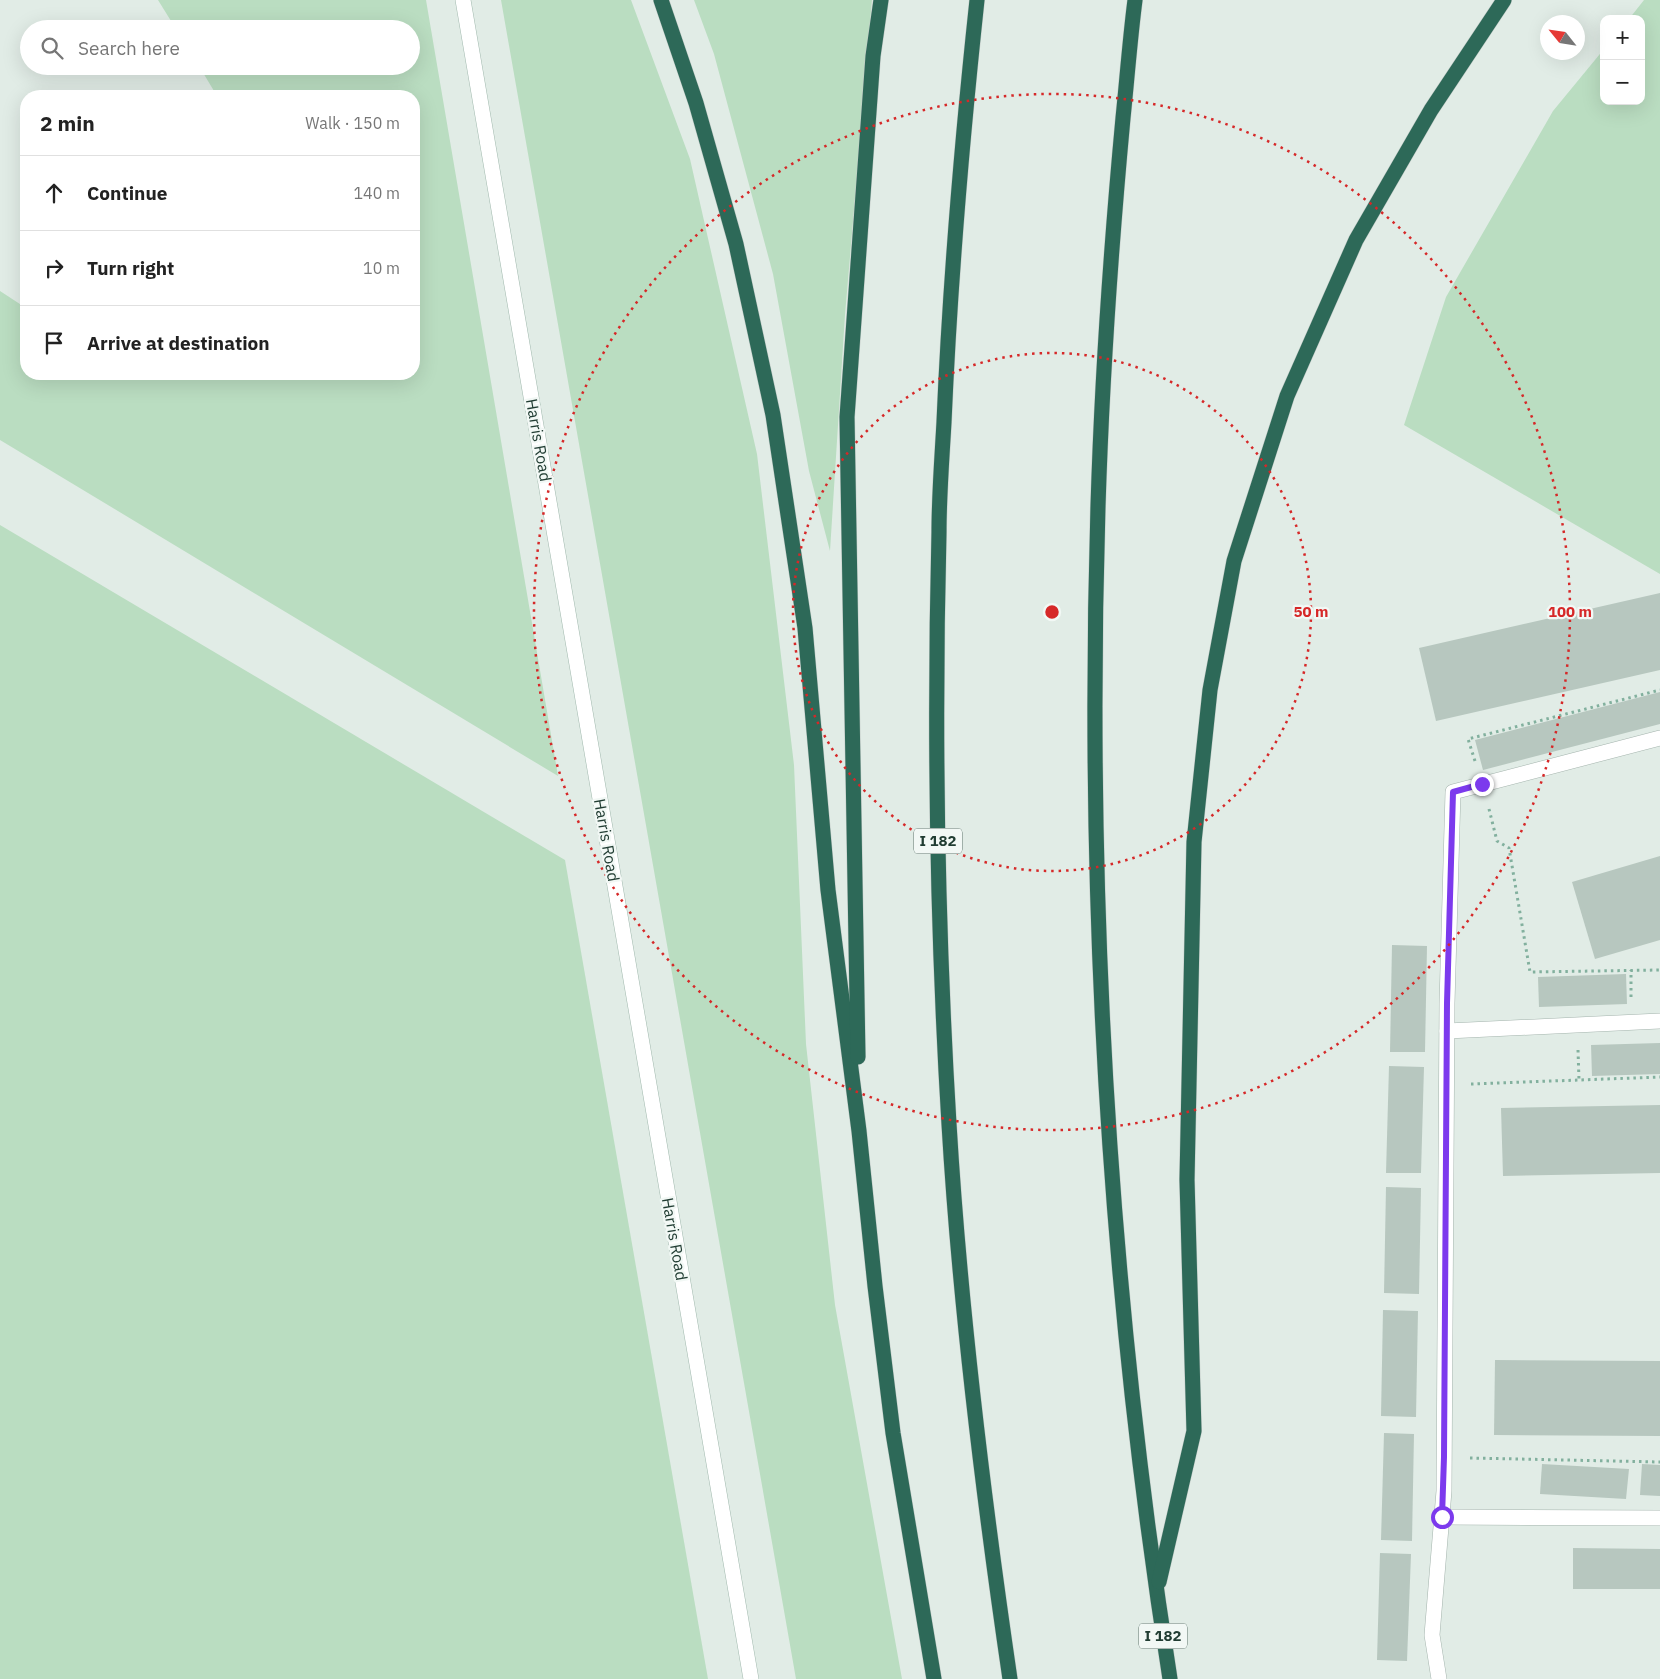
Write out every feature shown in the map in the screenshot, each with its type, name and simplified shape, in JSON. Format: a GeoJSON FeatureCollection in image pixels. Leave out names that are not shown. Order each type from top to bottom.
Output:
{"type":"FeatureCollection","features":[{"type":"Feature","properties":{"kind":"highway"},"geometry":{"type":"LineString","coordinates":[[660,0],[696,103],[736,244],[773,415],[805,628],[828,890],[859,1131],[893,1433],[934,1679]]}},
{"type":"Feature","properties":{"kind":"highway"},"geometry":{"type":"LineString","coordinates":[[859,1131],[847,417],[873,56],[881,0]]}},
{"type":"Feature","properties":{"kind":"highway","name":"I 182"},"geometry":{"type":"LineString","coordinates":[[977,0],[963,129],[948,328],[939,518],[936,727],[939,927],[949,1126],[965,1325],[988,1524],[1010,1679]]}},
{"type":"Feature","properties":{"kind":"highway","name":"I 182"},"geometry":{"type":"LineString","coordinates":[[1135,0],[1115,206],[1102,404],[1095,603],[1095,802],[1101,1000],[1113,1198],[1132,1395],[1156,1593],[1170,1679]]}},
{"type":"Feature","properties":{"kind":"highway"},"geometry":{"type":"LineString","coordinates":[[1156,1593],[1194,1431],[1187,1180],[1194,842],[1210,690],[1234,560],[1287,396],[1356,240],[1431,110],[1504,0]]}},
{"type":"Feature","properties":{"kind":"street","name":"Harris Road"},"geometry":{"type":"LineString","coordinates":[[463,0],[751,1679]]}},
{"type":"Feature","properties":{"kind":"street"},"geometry":{"type":"LineString","coordinates":[[1439,1679],[1432,1635],[1442,1517],[1444,1457],[1446,1085],[1453,792],[1660,738]]}},
{"type":"Feature","properties":{"kind":"street"},"geometry":{"type":"LineString","coordinates":[[1447,1031],[1660,1021]]}},
{"type":"Feature","properties":{"kind":"street"},"geometry":{"type":"LineString","coordinates":[[1442,1517],[1660,1518]]}},
{"type":"Feature","properties":{"kind":"path"},"geometry":{"type":"LineString","coordinates":[[1476,763],[1468,739],[1660,690]]}},
{"type":"Feature","properties":{"kind":"path"},"geometry":{"type":"LineString","coordinates":[[1489,809],[1497,841],[1510,848],[1530,972],[1660,970]]}},
{"type":"Feature","properties":{"kind":"path"},"geometry":{"type":"LineString","coordinates":[[1446,1085],[1660,1077]]}},
{"type":"Feature","properties":{"kind":"path"},"geometry":{"type":"LineString","coordinates":[[1444,1457],[1660,1462]]}},
{"type":"Feature","properties":{"kind":"green space"},"geometry":{"type":"Polygon","coordinates":[[[158,0],[426,0],[558,776],[0,440],[0,291],[20,304],[20,380],[420,380],[420,90],[213,90],[204,75],[420,75],[420,20],[170,20],[158,0]]]}},
{"type":"Feature","properties":{"kind":"green space"},"geometry":{"type":"Polygon","coordinates":[[[501,0],[631,0],[690,159],[757,454],[794,765],[806,1044],[835,1305],[902,1679],[796,1679],[501,0]]]}},
{"type":"Feature","properties":{"kind":"green space"},"geometry":{"type":"Polygon","coordinates":[[[694,0],[872,0],[845,315],[830,551],[809,471],[773,274],[714,54],[694,0]]]}},
{"type":"Feature","properties":{"kind":"green space"},"geometry":{"type":"Polygon","coordinates":[[[1644,0],[1660,0],[1660,574],[1404,425],[1446,297],[1553,111],[1600,54],[1600,105],[1645,105],[1645,15],[1632,15],[1644,0]]]}},
{"type":"Feature","properties":{"kind":"green space"},"geometry":{"type":"Polygon","coordinates":[[[0,525],[565,860],[708,1679],[0,1679],[0,525]]]}},
{"type":"Feature","properties":{"kind":"building"},"geometry":{"type":"Polygon","coordinates":[[[1660,593],[1660,670],[1436,721],[1419,648],[1660,593]]]}},
{"type":"Feature","properties":{"kind":"building"},"geometry":{"type":"Polygon","coordinates":[[[1660,692],[1660,724],[1483,770],[1475,740],[1660,692]]]}},
{"type":"Feature","properties":{"kind":"building"},"geometry":{"type":"Polygon","coordinates":[[[1660,856],[1660,940],[1595,959],[1572,882],[1660,856]]]}},
{"type":"Feature","properties":{"kind":"building"},"geometry":{"type":"Polygon","coordinates":[[[1392,945],[1427,946],[1425,1052],[1390,1052],[1392,945]]]}},
{"type":"Feature","properties":{"kind":"building"},"geometry":{"type":"Polygon","coordinates":[[[1626,974],[1627,1004],[1539,1007],[1538,977],[1626,974]]]}},
{"type":"Feature","properties":{"kind":"building"},"geometry":{"type":"Polygon","coordinates":[[[1660,1043],[1660,1074],[1592,1076],[1591,1045],[1660,1043]]]}},
{"type":"Feature","properties":{"kind":"building"},"geometry":{"type":"Polygon","coordinates":[[[1389,1066],[1424,1067],[1421,1173],[1386,1173],[1389,1066]]]}},
{"type":"Feature","properties":{"kind":"building"},"geometry":{"type":"Polygon","coordinates":[[[1660,1105],[1660,1173],[1503,1176],[1501,1108],[1660,1105]]]}},
{"type":"Feature","properties":{"kind":"building"},"geometry":{"type":"Polygon","coordinates":[[[1386,1187],[1421,1188],[1419,1294],[1384,1293],[1386,1187]]]}},
{"type":"Feature","properties":{"kind":"building"},"geometry":{"type":"Polygon","coordinates":[[[1383,1310],[1418,1311],[1416,1417],[1381,1416],[1383,1310]]]}},
{"type":"Feature","properties":{"kind":"building"},"geometry":{"type":"Polygon","coordinates":[[[1495,1360],[1660,1361],[1660,1436],[1494,1435],[1495,1360]]]}},
{"type":"Feature","properties":{"kind":"building"},"geometry":{"type":"Polygon","coordinates":[[[1384,1433],[1414,1434],[1412,1541],[1381,1540],[1384,1433]]]}},
{"type":"Feature","properties":{"kind":"building"},"geometry":{"type":"Polygon","coordinates":[[[1542,1464],[1629,1469],[1626,1499],[1540,1494],[1542,1464]]]}},
{"type":"Feature","properties":{"kind":"building"},"geometry":{"type":"Polygon","coordinates":[[[1642,1464],[1660,1465],[1660,1496],[1640,1495],[1642,1464]]]}},
{"type":"Feature","properties":{"kind":"building"},"geometry":{"type":"Polygon","coordinates":[[[1573,1548],[1660,1549],[1660,1589],[1573,1589],[1573,1548]]]}},
{"type":"Feature","properties":{"kind":"building"},"geometry":{"type":"Polygon","coordinates":[[[1380,1553],[1411,1554],[1407,1661],[1377,1660],[1380,1553]]]}},
{"type":"Feature","properties":{"kind":"route"},"geometry":{"type":"LineString","coordinates":[[1442,1517],[1444,1491],[1447,1003],[1453,792],[1482,784]]}}]}
